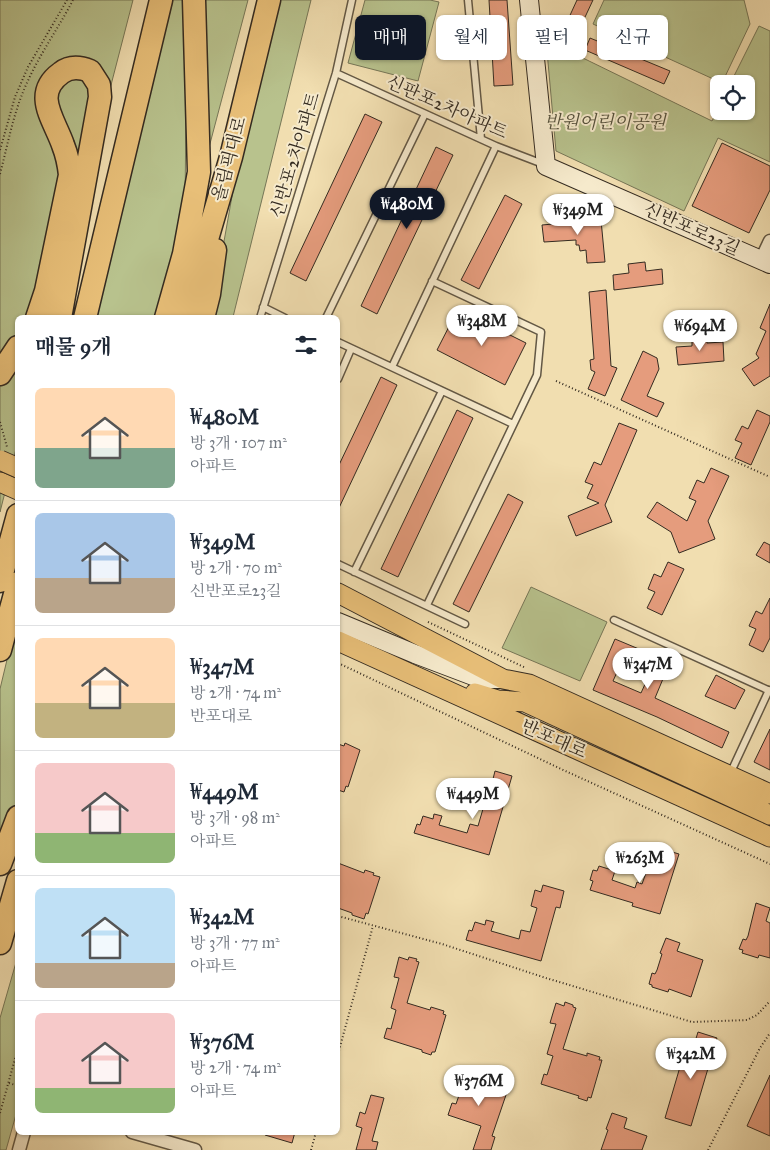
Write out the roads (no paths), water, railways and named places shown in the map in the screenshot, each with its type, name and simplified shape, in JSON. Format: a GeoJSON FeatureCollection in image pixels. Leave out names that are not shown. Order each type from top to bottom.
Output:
{"type":"FeatureCollection","features":[{"type":"Feature","properties":{"kind":"highway"},"geometry":{"type":"LineString","coordinates":[[86,315],[160,0]]}},
{"type":"Feature","properties":{"kind":"highway"},"geometry":{"type":"LineString","coordinates":[[167,315],[184,254],[198,172],[194,0]]}},
{"type":"Feature","properties":{"kind":"highway","name":"올림픽대로"},"geometry":{"type":"LineString","coordinates":[[185,315],[226,174],[269,0]]}},
{"type":"Feature","properties":{"kind":"highway"},"geometry":{"type":"LineString","coordinates":[[38,315],[46,291],[70,175],[65,150],[47,106],[46,92],[61,73],[67,69],[75,68],[90,71],[99,85],[100,97],[61,315]]}},
{"type":"Feature","properties":{"kind":"highway"},"geometry":{"type":"LineString","coordinates":[[203,315],[209,294],[226,174]]}},
{"type":"Feature","properties":{"kind":"highway"},"geometry":{"type":"LineString","coordinates":[[0,374],[15,352]]}},
{"type":"Feature","properties":{"kind":"highway"},"geometry":{"type":"LineString","coordinates":[[0,581],[15,526]]}},
{"type":"Feature","properties":{"kind":"highway"},"geometry":{"type":"LineString","coordinates":[[0,650],[15,594]]}},
{"type":"Feature","properties":{"kind":"highway"},"geometry":{"type":"LineString","coordinates":[[0,864],[15,825]]}},
{"type":"Feature","properties":{"kind":"highway"},"geometry":{"type":"LineString","coordinates":[[0,942],[15,891]]}},
{"type":"Feature","properties":{"kind":"main road"},"geometry":{"type":"LineString","coordinates":[[0,460],[15,467]]}},
{"type":"Feature","properties":{"kind":"main road"},"geometry":{"type":"LineString","coordinates":[[0,482],[15,489]]}},
{"type":"Feature","properties":{"kind":"main road"},"geometry":{"type":"LineString","coordinates":[[340,594],[503,679],[529,684],[770,794]]}},
{"type":"Feature","properties":{"kind":"main road","name":"반포대로"},"geometry":{"type":"LineString","coordinates":[[342,630],[408,673],[770,837]]}},
{"type":"Feature","properties":{"kind":"main road"},"geometry":{"type":"LineString","coordinates":[[503,679],[524,702]]}},
{"type":"Feature","properties":{"kind":"main road"},"geometry":{"type":"LineString","coordinates":[[437,686],[454,686],[498,700],[524,702],[770,815]]}},
{"type":"Feature","properties":{"kind":"street"},"geometry":{"type":"LineString","coordinates":[[529,0],[546,166]]}},
{"type":"Feature","properties":{"kind":"street","name":"신반포로23길"},"geometry":{"type":"LineString","coordinates":[[546,166],[766,262]]}},
{"type":"Feature","properties":{"kind":"street"},"geometry":{"type":"LineString","coordinates":[[766,262],[770,241]]}},
{"type":"Feature","properties":{"kind":"street"},"geometry":{"type":"LineString","coordinates":[[0,454],[2,466],[0,472]]}},
{"type":"Feature","properties":{"kind":"street"},"geometry":{"type":"LineString","coordinates":[[342,630],[482,679],[503,679]]}},
{"type":"Feature","properties":{"kind":"street"},"geometry":{"type":"LineString","coordinates":[[19,1150],[23,1135]]}},
{"type":"Feature","properties":{"kind":"street"},"geometry":{"type":"LineString","coordinates":[[142,1135],[195,1150]]}},
{"type":"Feature","properties":{"kind":"lane","name":"신반포2차아파트"},"geometry":{"type":"LineString","coordinates":[[261,315],[336,73],[352,0]]}},
{"type":"Feature","properties":{"kind":"lane"},"geometry":{"type":"LineString","coordinates":[[468,0],[481,139]]}},
{"type":"Feature","properties":{"kind":"lane","name":"신판포2차아파트"},"geometry":{"type":"LineString","coordinates":[[336,73],[496,146],[546,166]]}},
{"type":"Feature","properties":{"kind":"lane"},"geometry":{"type":"LineString","coordinates":[[327,315],[425,114]]}},
{"type":"Feature","properties":{"kind":"lane"},"geometry":{"type":"LineString","coordinates":[[392,367],[496,146]]}},
{"type":"Feature","properties":{"kind":"lane"},"geometry":{"type":"LineString","coordinates":[[427,605],[537,375],[541,332],[432,281]]}},
{"type":"Feature","properties":{"kind":"lane"},"geometry":{"type":"LineString","coordinates":[[264,307],[279,315]]}},
{"type":"Feature","properties":{"kind":"lane"},"geometry":{"type":"LineString","coordinates":[[340,343],[513,424]]}},
{"type":"Feature","properties":{"kind":"lane"},"geometry":{"type":"LineString","coordinates":[[340,374],[351,349]]}},
{"type":"Feature","properties":{"kind":"lane"},"geometry":{"type":"LineString","coordinates":[[354,572],[442,391]]}},
{"type":"Feature","properties":{"kind":"lane"},"geometry":{"type":"LineString","coordinates":[[340,565],[465,624]]}},
{"type":"Feature","properties":{"kind":"lane"},"geometry":{"type":"LineString","coordinates":[[614,620],[770,691],[730,775]]}},
{"type":"Feature","properties":{"kind":"park label","name":"반원어린이공원"},"geometry":{"type":"Point","coordinates":[605,122]}}]}
